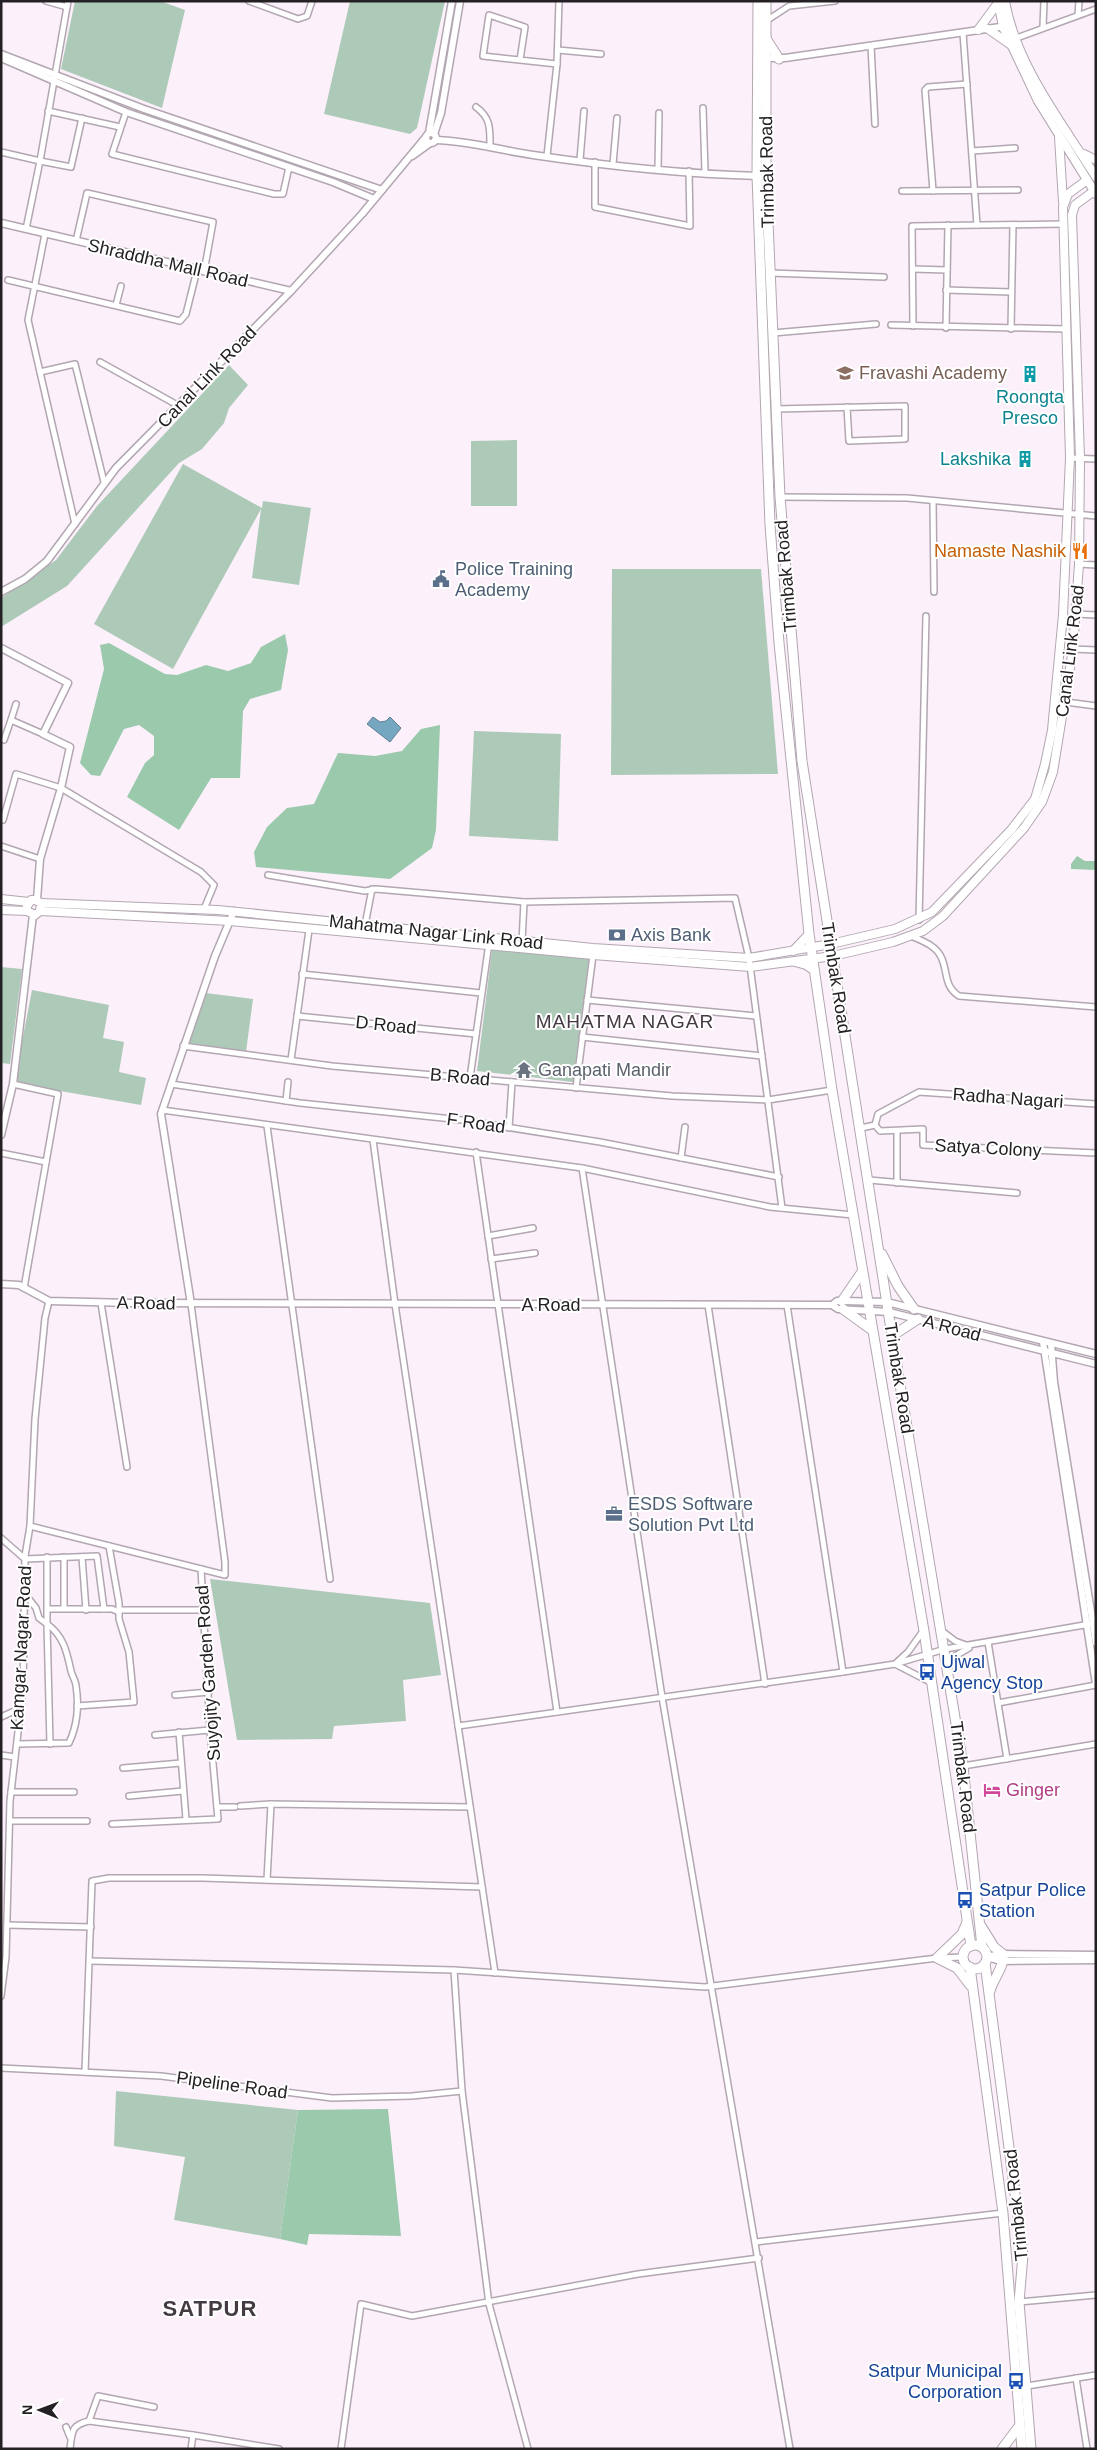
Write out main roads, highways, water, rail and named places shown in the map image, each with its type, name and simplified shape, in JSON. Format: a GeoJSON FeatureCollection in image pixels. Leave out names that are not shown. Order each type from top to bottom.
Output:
{"type":"FeatureCollection","features":[{"type":"Feature","properties":{"kind":"highway","name":"Trimbak Road"},"geometry":{"type":"LineString","coordinates":[[758,1],[761,57],[759,300],[769,560],[810,934],[832,1090],[924,1631],[930,1682],[971,1946]]}},
{"type":"Feature","properties":{"kind":"highway","name":"Trimbak Road"},"geometry":{"type":"LineString","coordinates":[[761,57],[765,37],[766,1]]}},
{"type":"Feature","properties":{"kind":"highway"},"geometry":{"type":"LineString","coordinates":[[765,37],[779,59]]}},
{"type":"Feature","properties":{"kind":"highway","name":"Trimbak Road"},"geometry":{"type":"LineString","coordinates":[[761,176],[770,273],[780,497],[802,761],[892,1336],[963,1766],[982,1947]]}},
{"type":"Feature","properties":{"kind":"highway"},"geometry":{"type":"LineString","coordinates":[[878,1245],[898,1286],[914,1309]]}},
{"type":"Feature","properties":{"kind":"highway"},"geometry":{"type":"LineString","coordinates":[[862,1272],[842,1305],[872,1330]]}},
{"type":"Feature","properties":{"kind":"highway"},"geometry":{"type":"LineString","coordinates":[[892,1336],[918,1319]]}},
{"type":"Feature","properties":{"kind":"highway"},"geometry":{"type":"LineString","coordinates":[[968,1922],[962,1934],[937,1958],[957,1968],[972,1988]]}},
{"type":"Feature","properties":{"kind":"highway"},"geometry":{"type":"LineString","coordinates":[[980,1924],[994,1947],[1004,1957],[988,1995]]}},
{"type":"Feature","properties":{"kind":"highway"},"geometry":{"type":"LineString","coordinates":[[971,1946],[982,1947],[986,1960],[977,1969],[970,1967],[963,1957],[966,1950],[971,1946]]}},
{"type":"Feature","properties":{"kind":"highway","name":"Trimbak Road"},"geometry":{"type":"LineString","coordinates":[[986,1960],[988,1995],[1020,2218],[1023,2256],[1019,2302],[1031,2449]]}},
{"type":"Feature","properties":{"kind":"highway","name":"Trimbak Road"},"geometry":{"type":"LineString","coordinates":[[970,1967],[1003,2213],[1022,2449]]}},
{"type":"Feature","properties":{"kind":"highway"},"geometry":{"type":"LineString","coordinates":[[1002,2449],[1020,2424]]}},
{"type":"Feature","properties":{"kind":"main road"},"geometry":{"type":"LineString","coordinates":[[1000,2],[1012,41],[1038,101],[1059,137],[1095,191]]}},
{"type":"Feature","properties":{"kind":"main road"},"geometry":{"type":"LineString","coordinates":[[978,30],[1000,2]]}},
{"type":"Feature","properties":{"kind":"main road"},"geometry":{"type":"LineString","coordinates":[[988,29],[1012,41],[1046,101],[1095,176],[1068,194],[1063,207]]}},
{"type":"Feature","properties":{"kind":"main road","name":"Canal Link Road"},"geometry":{"type":"LineString","coordinates":[[831,944],[895,929],[919,920],[932,912],[1011,830],[1034,799],[1045,764],[1052,730],[1063,616],[1070,458],[1068,329],[1059,137]]}},
{"type":"Feature","properties":{"kind":"main road"},"geometry":{"type":"LineString","coordinates":[[1078,149],[1096,160]]}},
{"type":"Feature","properties":{"kind":"main road","name":"Canal Link Road"},"geometry":{"type":"LineString","coordinates":[[813,958],[833,956],[893,942],[922,931],[944,916],[1024,828],[1042,802],[1053,772],[1066,702],[1077,614],[1081,515],[1072,215],[1075,205],[1095,191]]}},
{"type":"Feature","properties":{"kind":"main road","name":"Mahatma Nagar Link Road"},"geometry":{"type":"LineString","coordinates":[[1,899],[35,907],[230,920],[309,930],[750,958],[831,944]]}},
{"type":"Feature","properties":{"kind":"main road","name":"Mahatma Nagar Link Road"},"geometry":{"type":"LineString","coordinates":[[1,910],[35,907],[204,909],[365,925],[489,941]]}},
{"type":"Feature","properties":{"kind":"main road"},"geometry":{"type":"LineString","coordinates":[[828,931],[834,938],[844,941]]}},
{"type":"Feature","properties":{"kind":"main road"},"geometry":{"type":"LineString","coordinates":[[793,951],[810,934]]}},
{"type":"Feature","properties":{"kind":"main road","name":"Mahatma Nagar Link Road"},"geometry":{"type":"LineString","coordinates":[[522,944],[593,955],[750,967],[813,958]]}},
{"type":"Feature","properties":{"kind":"main road"},"geometry":{"type":"LineString","coordinates":[[835,969],[845,953]]}},
{"type":"Feature","properties":{"kind":"main road"},"geometry":{"type":"LineString","coordinates":[[792,961],[806,965],[815,972]]}},
{"type":"Feature","properties":{"kind":"water"},"geometry":{"type":"Polygon","coordinates":[[[373,717],[380,722],[386,721],[390,717],[401,728],[390,742],[367,724],[373,717]]]}},
{"type":"Feature","properties":{"kind":"place","name":"Fravashi Academy"},"geometry":{"type":"Point","coordinates":[845,373]}},
{"type":"Feature","properties":{"kind":"place","name":"Roongta Presco"},"geometry":{"type":"Point","coordinates":[1030,374]}},
{"type":"Feature","properties":{"kind":"place","name":"Lakshika"},"geometry":{"type":"Point","coordinates":[1025,459]}},
{"type":"Feature","properties":{"kind":"place","name":"Namaste Nashik"},"geometry":{"type":"Point","coordinates":[1080,551]}},
{"type":"Feature","properties":{"kind":"place","name":"Police Training Academy"},"geometry":{"type":"Point","coordinates":[441,579]}},
{"type":"Feature","properties":{"kind":"place","name":"Axis Bank"},"geometry":{"type":"Point","coordinates":[617,935]}},
{"type":"Feature","properties":{"kind":"place","name":"Ganapati Mandir"},"geometry":{"type":"Point","coordinates":[524,1070]}},
{"type":"Feature","properties":{"kind":"place","name":"ESDS Software Solution Pvt Ltd"},"geometry":{"type":"Point","coordinates":[614,1514]}},
{"type":"Feature","properties":{"kind":"place","name":"Ujwal Agency Stop"},"geometry":{"type":"Point","coordinates":[927,1672]}},
{"type":"Feature","properties":{"kind":"place","name":"Ginger"},"geometry":{"type":"Point","coordinates":[992,1790]}},
{"type":"Feature","properties":{"kind":"place","name":"Satpur Police Station"},"geometry":{"type":"Point","coordinates":[965,1900]}},
{"type":"Feature","properties":{"kind":"place","name":"Satpur Municipal Corporation"},"geometry":{"type":"Point","coordinates":[1016,2381]}},
{"type":"Feature","properties":{"kind":"district","name":"MAHATMA NAGAR"},"geometry":{"type":"Point","coordinates":[625,1021]}},
{"type":"Feature","properties":{"kind":"district","name":"SATPUR"},"geometry":{"type":"Point","coordinates":[210,2308]}}]}
